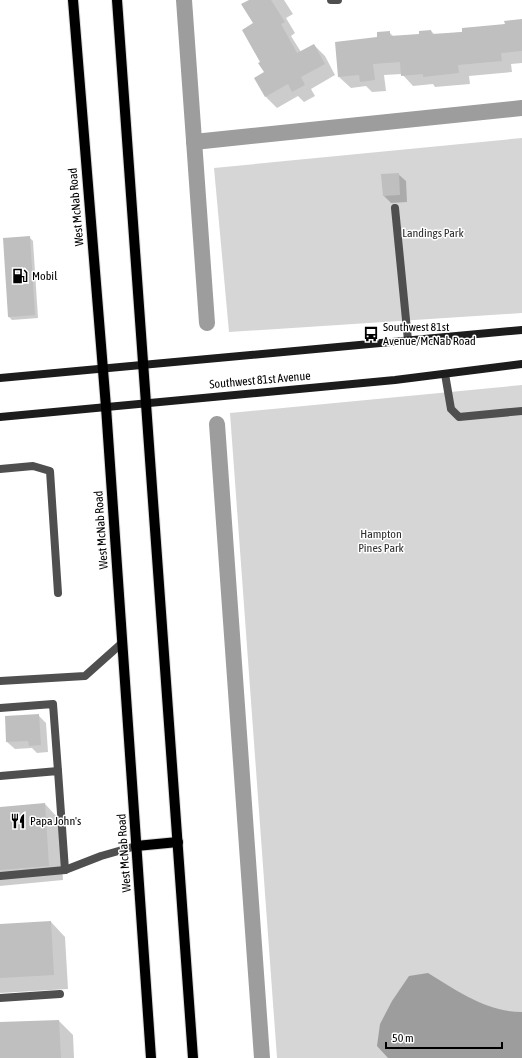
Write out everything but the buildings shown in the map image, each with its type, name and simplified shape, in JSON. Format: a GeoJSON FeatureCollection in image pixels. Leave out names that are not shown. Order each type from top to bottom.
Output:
{"type":"FeatureCollection","features":[{"type":"Feature","properties":{"kind":"main road","name":"West McNab Road"},"geometry":{"type":"LineString","coordinates":[[73,0],[106,407],[151,1058]]}},
{"type":"Feature","properties":{"kind":"main road"},"geometry":{"type":"LineString","coordinates":[[117,0],[193,1058]]}},
{"type":"Feature","properties":{"kind":"main road"},"geometry":{"type":"LineString","coordinates":[[136,846],[178,842]]}},
{"type":"Feature","properties":{"kind":"street"},"geometry":{"type":"LineString","coordinates":[[331,0],[338,0]]}},
{"type":"Feature","properties":{"kind":"street"},"geometry":{"type":"LineString","coordinates":[[395,208],[408,340]]}},
{"type":"Feature","properties":{"kind":"street"},"geometry":{"type":"LineString","coordinates":[[0,378],[522,330]]}},
{"type":"Feature","properties":{"kind":"street","name":"Southwest 81st Avenue"},"geometry":{"type":"LineString","coordinates":[[0,416],[146,404],[445,374],[522,364]]}},
{"type":"Feature","properties":{"kind":"street"},"geometry":{"type":"LineString","coordinates":[[445,374],[451,409],[459,417],[522,411]]}},
{"type":"Feature","properties":{"kind":"street"},"geometry":{"type":"LineString","coordinates":[[0,470],[33,466],[50,472],[58,593]]}},
{"type":"Feature","properties":{"kind":"street"},"geometry":{"type":"LineString","coordinates":[[0,680],[85,676],[122,643]]}},
{"type":"Feature","properties":{"kind":"street"},"geometry":{"type":"LineString","coordinates":[[0,708],[53,704],[65,870]]}},
{"type":"Feature","properties":{"kind":"street"},"geometry":{"type":"LineString","coordinates":[[0,776],[58,771]]}},
{"type":"Feature","properties":{"kind":"street"},"geometry":{"type":"LineString","coordinates":[[0,876],[65,870],[101,856],[136,846]]}},
{"type":"Feature","properties":{"kind":"street"},"geometry":{"type":"LineString","coordinates":[[0,998],[60,994]]}},
{"type":"Feature","properties":{"kind":"green space","name":"Landings Park"},"geometry":{"type":"Polygon","coordinates":[[[522,138],[522,313],[229,332],[214,168],[522,138]]]}},
{"type":"Feature","properties":{"kind":"green space","name":"Hampton Pines Park"},"geometry":{"type":"Polygon","coordinates":[[[522,385],[522,1058],[277,1058],[230,413],[522,385]]]}},
{"type":"Feature","properties":{"kind":"shaded area"},"geometry":{"type":"Polygon","coordinates":[[[428,973],[461,993],[485,1004],[509,1011],[522,1012],[522,1058],[388,1058],[377,1046],[380,1024],[392,1001],[409,976],[428,973]]]}},
{"type":"Feature","properties":{"kind":"waterway"},"geometry":{"type":"LineString","coordinates":[[184,0],[207,323]]}},
{"type":"Feature","properties":{"kind":"waterway"},"geometry":{"type":"LineString","coordinates":[[194,142],[522,108]]}},
{"type":"Feature","properties":{"kind":"waterway"},"geometry":{"type":"LineString","coordinates":[[217,424],[262,1058]]}},
{"type":"Feature","properties":{"kind":"place","name":"Mobil"},"geometry":{"type":"Point","coordinates":[20,276]}},
{"type":"Feature","properties":{"kind":"place","name":"Southwest 81st Avenue/McNab Road"},"geometry":{"type":"Point","coordinates":[371,334]}},
{"type":"Feature","properties":{"kind":"place","name":"Papa John's"},"geometry":{"type":"Point","coordinates":[18,821]}}]}
